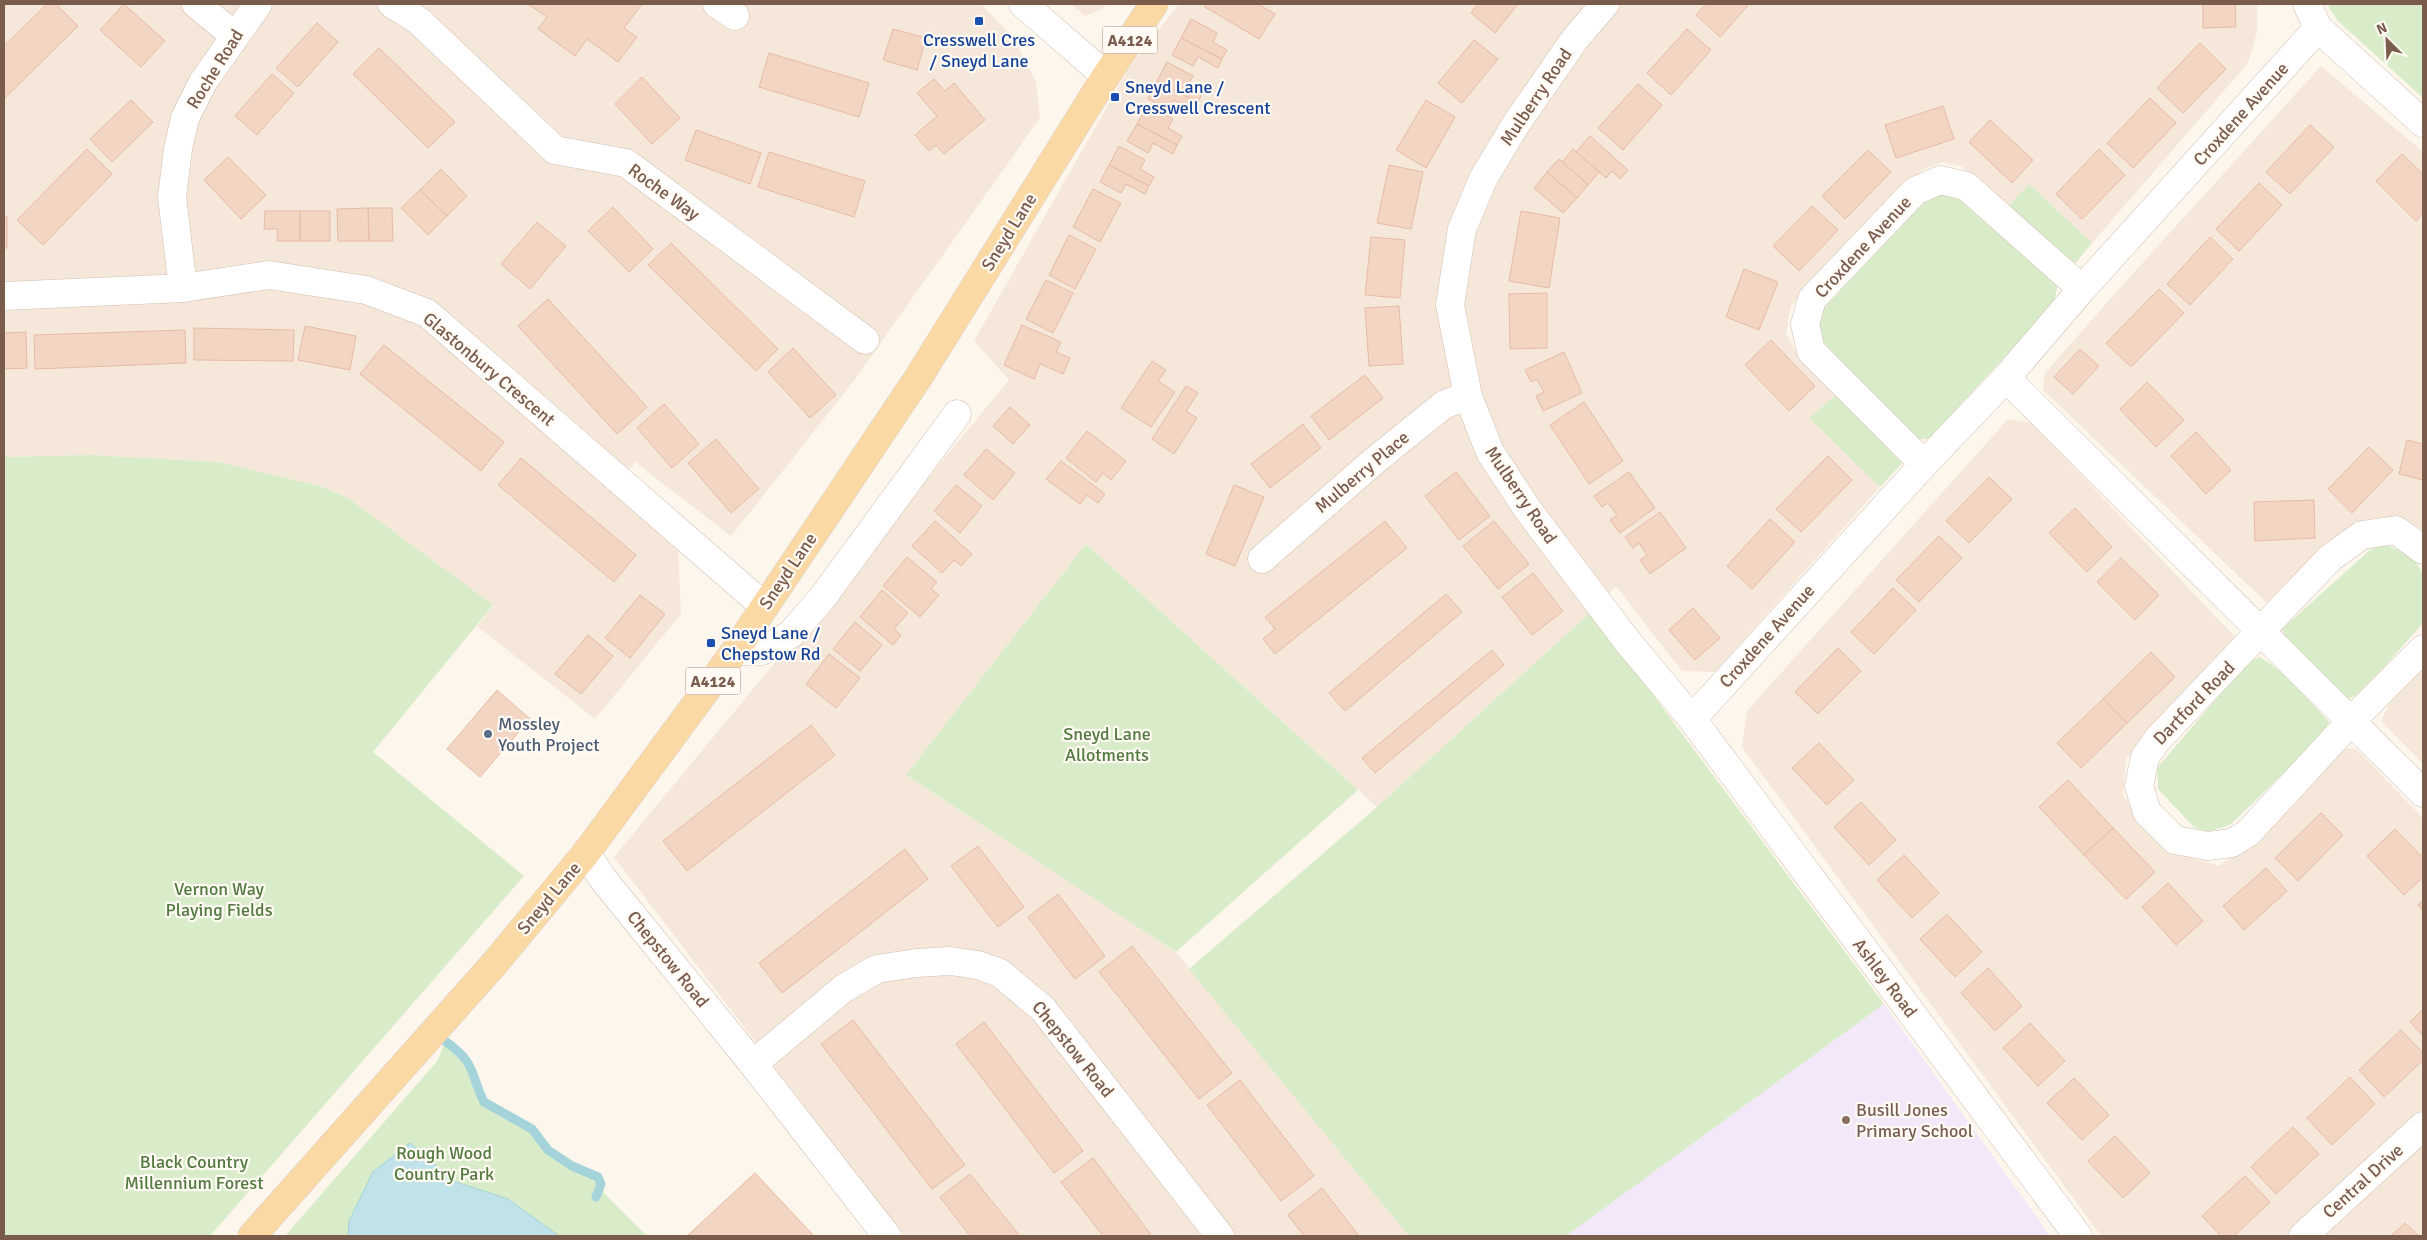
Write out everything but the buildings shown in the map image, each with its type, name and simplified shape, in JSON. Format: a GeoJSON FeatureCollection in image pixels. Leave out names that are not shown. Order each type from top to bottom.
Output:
{"type":"FeatureCollection","features":[{"type":"Feature","properties":{"kind":"main road","name":"Sneyd Lane"},"geometry":{"type":"LineString","coordinates":[[252,1236],[495,963],[586,853],[735,651],[918,378],[1106,76],[1154,4]]}},
{"type":"Feature","properties":{"kind":"street"},"geometry":{"type":"LineString","coordinates":[[196,4],[235,36]]}},
{"type":"Feature","properties":{"kind":"street","name":"Roche Road"},"geometry":{"type":"LineString","coordinates":[[183,288],[172,197],[178,149],[185,118],[203,82],[258,4]]}},
{"type":"Feature","properties":{"kind":"street","name":"Roche Way"},"geometry":{"type":"LineString","coordinates":[[392,4],[419,21],[555,150],[626,163],[866,341]]}},
{"type":"Feature","properties":{"kind":"street"},"geometry":{"type":"LineString","coordinates":[[1023,4],[1106,76]]}},
{"type":"Feature","properties":{"kind":"street","name":"Mulberry Road"},"geometry":{"type":"LineString","coordinates":[[1605,4],[1575,39],[1516,124],[1484,179],[1462,228],[1450,305],[1468,396],[1490,452],[1528,510],[1628,642],[1692,719]]}},
{"type":"Feature","properties":{"kind":"street"},"geometry":{"type":"LineString","coordinates":[[2307,4],[2318,28],[2423,123]]}},
{"type":"Feature","properties":{"kind":"street","name":"Croxdene Avenue"},"geometry":{"type":"LineString","coordinates":[[1692,719],[1924,464],[2006,378],[2082,289],[2318,28]]}},
{"type":"Feature","properties":{"kind":"street","name":"Croxdene Avenue"},"geometry":{"type":"LineString","coordinates":[[1924,464],[1811,351],[1806,324],[1812,299],[1915,191],[1940,180],[1966,186],[2082,289]]}},
{"type":"Feature","properties":{"kind":"street","name":"Glastonbury Crescent"},"geometry":{"type":"LineString","coordinates":[[4,296],[183,288],[269,275],[366,290],[427,313],[764,606]]}},
{"type":"Feature","properties":{"kind":"street"},"geometry":{"type":"LineString","coordinates":[[2006,378],[2352,720],[2423,793]]}},
{"type":"Feature","properties":{"kind":"street","name":"Mulberry Place"},"geometry":{"type":"LineString","coordinates":[[1262,559],[1373,462],[1426,419],[1445,404],[1468,396]]}},
{"type":"Feature","properties":{"kind":"street"},"geometry":{"type":"LineString","coordinates":[[735,651],[762,651],[791,634],[823,597],[957,414]]}},
{"type":"Feature","properties":{"kind":"street","name":"Dartford Road"},"geometry":{"type":"LineString","coordinates":[[2423,550],[2396,530],[2362,535],[2330,558],[2262,632],[2157,740],[2145,756],[2139,786],[2147,812],[2175,840],[2208,846],[2232,843],[2248,833],[2352,720],[2423,648]]}},
{"type":"Feature","properties":{"kind":"street","name":"Ashley Road"},"geometry":{"type":"LineString","coordinates":[[1692,719],[2078,1236]]}},
{"type":"Feature","properties":{"kind":"street","name":"Chepstow Road"},"geometry":{"type":"LineString","coordinates":[[586,853],[604,879],[753,1064],[887,1236]]}},
{"type":"Feature","properties":{"kind":"street","name":"Chepstow Road"},"geometry":{"type":"LineString","coordinates":[[753,1064],[844,988],[877,969],[950,960],[978,965],[1000,973],[1043,1009],[1220,1236]]}},
{"type":"Feature","properties":{"kind":"street","name":"Central Drive"},"geometry":{"type":"LineString","coordinates":[[2303,1236],[2423,1126]]}},
{"type":"Feature","properties":{"kind":"shaded area"},"geometry":{"type":"Polygon","coordinates":[[[4,4],[981,4],[1014,38],[1036,82],[1040,118],[850,386],[731,536],[635,462],[612,492],[678,547],[681,614],[595,719],[477,626],[493,606],[348,498],[320,486],[218,462],[91,455],[4,457],[4,4]]]}},
{"type":"Feature","properties":{"kind":"shaded area"},"geometry":{"type":"Polygon","coordinates":[[[1071,4],[1107,4],[1103,8],[1085,16],[1071,4]]]}},
{"type":"Feature","properties":{"kind":"shaded area"},"geometry":{"type":"Polygon","coordinates":[[[1179,4],[2257,4],[2257,32],[2248,63],[2092,243],[2029,184],[2008,206],[1961,166],[1943,162],[1923,169],[1791,306],[1786,334],[1797,353],[1836,395],[1809,418],[1880,487],[1715,672],[1682,671],[1616,586],[1591,612],[1377,807],[1086,544],[906,775],[1176,952],[1409,1236],[904,1236],[614,857],[1009,380],[974,341],[1129,68],[1179,4]]]}},
{"type":"Feature","properties":{"kind":"shaded area"},"geometry":{"type":"Polygon","coordinates":[[[2321,66],[2423,152],[2423,530],[2404,520],[2373,518],[2346,531],[2267,603],[2043,390],[2045,373],[2321,66]]]}},
{"type":"Feature","properties":{"kind":"shaded area"},"geometry":{"type":"Polygon","coordinates":[[[2008,419],[2032,423],[2235,637],[2126,759],[2123,795],[2141,822],[2162,844],[2187,856],[2219,866],[2240,851],[2341,749],[2356,749],[2423,818],[2423,1236],[2101,1236],[1742,747],[1747,711],[2008,419]]]}},
{"type":"Feature","properties":{"kind":"shaded area"},"geometry":{"type":"Polygon","coordinates":[[[2423,663],[2423,764],[2381,721],[2392,700],[2423,663]]]}},
{"type":"Feature","properties":{"kind":"shaded area","name":"Busill Jones Primary School"},"geometry":{"type":"Polygon","coordinates":[[[1884,1004],[2050,1236],[1566,1236],[1884,1004]]]}},
{"type":"Feature","properties":{"kind":"green space"},"geometry":{"type":"Polygon","coordinates":[[[2327,4],[2423,4],[2423,98],[2338,21],[2327,4]]]}},
{"type":"Feature","properties":{"kind":"green space"},"geometry":{"type":"Polygon","coordinates":[[[2029,184],[2092,243],[2073,266],[2008,206],[2029,184]]]}},
{"type":"Feature","properties":{"kind":"green space"},"geometry":{"type":"Polygon","coordinates":[[[1945,192],[1959,196],[2058,281],[2054,303],[1929,439],[1916,439],[1819,338],[1815,323],[1824,308],[1930,196],[1945,192]]]}},
{"type":"Feature","properties":{"kind":"green space"},"geometry":{"type":"Polygon","coordinates":[[[1836,395],[1902,463],[1880,487],[1809,418],[1836,395]]]}},
{"type":"Feature","properties":{"kind":"green space","name":"Vernon Way Playing Fields"},"geometry":{"type":"Polygon","coordinates":[[[91,455],[218,462],[320,486],[348,498],[493,605],[373,752],[524,876],[210,1236],[4,1236],[4,457],[91,455]]]}},
{"type":"Feature","properties":{"kind":"green space","name":"Sneyd Lane Allotments"},"geometry":{"type":"Polygon","coordinates":[[[1086,544],[1358,790],[1176,952],[906,775],[1086,544]]]}},
{"type":"Feature","properties":{"kind":"green space"},"geometry":{"type":"Polygon","coordinates":[[[2388,545],[2413,558],[2423,574],[2423,623],[2361,693],[2348,699],[2289,643],[2282,629],[2371,549],[2388,545]]]}},
{"type":"Feature","properties":{"kind":"green space"},"geometry":{"type":"Polygon","coordinates":[[[1591,612],[1884,1004],[1566,1236],[1409,1236],[1189,969],[1377,807],[1591,612]]]}},
{"type":"Feature","properties":{"kind":"green space"},"geometry":{"type":"Polygon","coordinates":[[[2260,657],[2286,675],[2329,722],[2320,738],[2230,825],[2207,832],[2194,827],[2158,789],[2157,768],[2247,663],[2260,657]]]}},
{"type":"Feature","properties":{"kind":"green space","name":"Rough Wood Country Park"},"geometry":{"type":"Polygon","coordinates":[[[445,1041],[462,1056],[471,1068],[484,1102],[532,1129],[548,1150],[572,1166],[598,1177],[604,1193],[647,1236],[285,1236],[438,1060],[445,1041]]]}},
{"type":"Feature","properties":{"kind":"water"},"geometry":{"type":"Polygon","coordinates":[[[410,1143],[453,1181],[508,1199],[559,1236],[348,1236],[349,1221],[373,1172],[410,1143]]]}},
{"type":"Feature","properties":{"kind":"waterway"},"geometry":{"type":"LineString","coordinates":[[445,1041],[462,1056],[471,1068],[484,1102],[532,1129],[548,1150],[572,1166],[598,1177],[601,1184],[596,1197]]}},
{"type":"Feature","properties":{"kind":"place","name":"Cresswell Cres / Sneyd Lane"},"geometry":{"type":"Point","coordinates":[979,21]}},
{"type":"Feature","properties":{"kind":"place","name":"Sneyd Lane / Cresswell Crescent"},"geometry":{"type":"Point","coordinates":[1115,97]}},
{"type":"Feature","properties":{"kind":"place","name":"Sneyd Lane / Chepstow Rd"},"geometry":{"type":"Point","coordinates":[711,643]}},
{"type":"Feature","properties":{"kind":"place","name":"Mossley Youth Project"},"geometry":{"type":"Point","coordinates":[488,734]}},
{"type":"Feature","properties":{"kind":"place","name":"Busill Jones Primary School"},"geometry":{"type":"Point","coordinates":[1846,1120]}},
{"type":"Feature","properties":{"kind":"park label","name":"Black Country Millennium Forest"},"geometry":{"type":"Point","coordinates":[194,1172]}}]}
